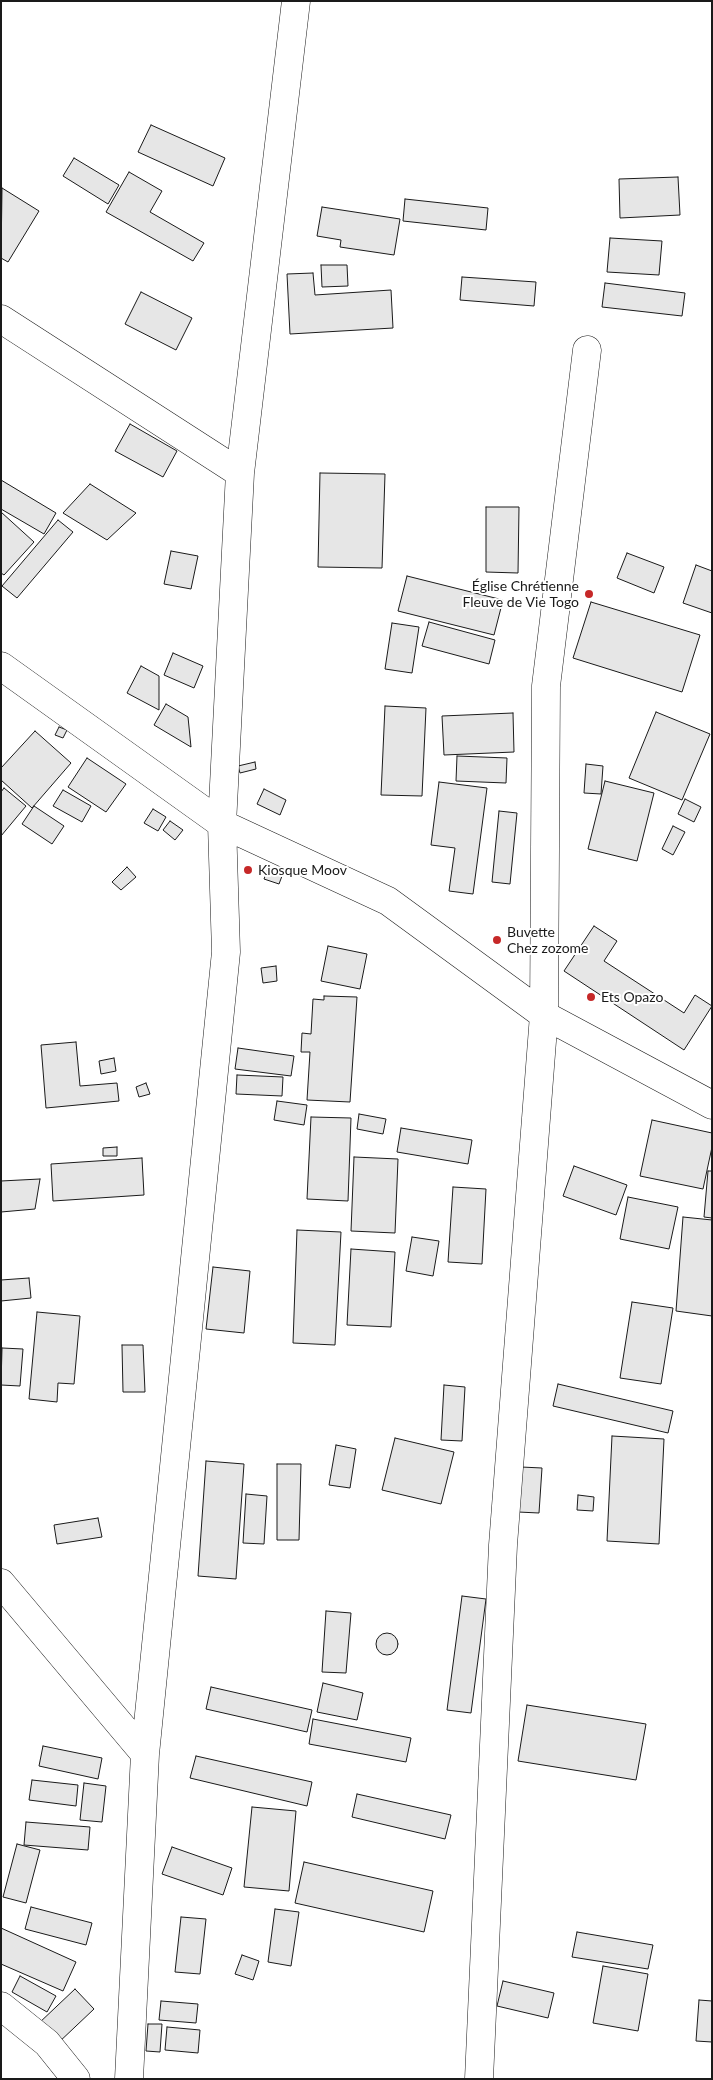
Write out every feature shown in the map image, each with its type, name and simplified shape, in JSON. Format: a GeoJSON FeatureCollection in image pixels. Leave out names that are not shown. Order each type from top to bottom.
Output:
{"type":"FeatureCollection","features":[{"type":"Feature","properties":{"kind":"street"},"geometry":{"type":"LineString","coordinates":[[130,2078],[145,1754],[226,952],[222,824],[240,473],[296,1]]}},
{"type":"Feature","properties":{"kind":"street"},"geometry":{"type":"LineString","coordinates":[[1,319],[240,473]]}},
{"type":"Feature","properties":{"kind":"street"},"geometry":{"type":"LineString","coordinates":[[479,2079],[503,1544],[544,1015],[546,686],[587,350]]}},
{"type":"Feature","properties":{"kind":"street"},"geometry":{"type":"LineString","coordinates":[[1,666],[222,824],[388,901],[544,1015],[712,1105]]}},
{"type":"Feature","properties":{"kind":"street"},"geometry":{"type":"LineString","coordinates":[[1,1583],[145,1754]]}},
{"type":"Feature","properties":{"kind":"street"},"geometry":{"type":"LineString","coordinates":[[1,2006],[47,2043],[76,2079]]}},
{"type":"Feature","properties":{"kind":"building"},"geometry":{"type":"Polygon","coordinates":[[[151,125],[225,158],[213,186],[138,152],[151,125]]]}},
{"type":"Feature","properties":{"kind":"building"},"geometry":{"type":"Polygon","coordinates":[[[74,158],[119,185],[108,204],[63,176],[74,158]]]}},
{"type":"Feature","properties":{"kind":"building"},"geometry":{"type":"Polygon","coordinates":[[[129,172],[162,191],[150,212],[204,243],[193,261],[106,212],[129,172]]]}},
{"type":"Feature","properties":{"kind":"building"},"geometry":{"type":"Polygon","coordinates":[[[678,177],[680,215],[620,218],[619,179],[678,177]]]}},
{"type":"Feature","properties":{"kind":"building"},"geometry":{"type":"Polygon","coordinates":[[[2,188],[39,211],[8,262],[1,258],[2,188]]]}},
{"type":"Feature","properties":{"kind":"building"},"geometry":{"type":"Polygon","coordinates":[[[405,199],[488,208],[486,230],[403,221],[405,199]]]}},
{"type":"Feature","properties":{"kind":"building"},"geometry":{"type":"Polygon","coordinates":[[[322,207],[400,219],[394,255],[340,247],[341,240],[317,236],[322,207]]]}},
{"type":"Feature","properties":{"kind":"building"},"geometry":{"type":"Polygon","coordinates":[[[610,238],[662,241],[659,275],[607,272],[610,238]]]}},
{"type":"Feature","properties":{"kind":"building"},"geometry":{"type":"Polygon","coordinates":[[[321,265],[347,265],[348,286],[322,287],[321,265]]]}},
{"type":"Feature","properties":{"kind":"building"},"geometry":{"type":"Polygon","coordinates":[[[313,273],[315,295],[391,290],[393,328],[290,334],[287,274],[313,273]]]}},
{"type":"Feature","properties":{"kind":"building"},"geometry":{"type":"Polygon","coordinates":[[[462,277],[536,282],[534,306],[460,300],[462,277]]]}},
{"type":"Feature","properties":{"kind":"building"},"geometry":{"type":"Polygon","coordinates":[[[605,283],[685,293],[682,316],[602,307],[605,283]]]}},
{"type":"Feature","properties":{"kind":"building"},"geometry":{"type":"Polygon","coordinates":[[[141,292],[192,318],[176,350],[125,324],[141,292]]]}},
{"type":"Feature","properties":{"kind":"building"},"geometry":{"type":"Polygon","coordinates":[[[130,424],[177,451],[163,477],[115,451],[130,424]]]}},
{"type":"Feature","properties":{"kind":"building"},"geometry":{"type":"Polygon","coordinates":[[[320,473],[385,474],[382,568],[318,567],[320,473]]]}},
{"type":"Feature","properties":{"kind":"building"},"geometry":{"type":"Polygon","coordinates":[[[1,480],[56,513],[44,534],[1,509],[1,480]]]}},
{"type":"Feature","properties":{"kind":"building"},"geometry":{"type":"Polygon","coordinates":[[[90,484],[136,513],[107,540],[63,513],[90,484]]]}},
{"type":"Feature","properties":{"kind":"building"},"geometry":{"type":"Polygon","coordinates":[[[486,507],[519,507],[518,573],[486,572],[486,507]]]}},
{"type":"Feature","properties":{"kind":"building"},"geometry":{"type":"Polygon","coordinates":[[[1,512],[34,542],[4,575],[1,573],[1,512]]]}},
{"type":"Feature","properties":{"kind":"building"},"geometry":{"type":"Polygon","coordinates":[[[58,520],[73,532],[17,598],[2,586],[58,520]]]}},
{"type":"Feature","properties":{"kind":"building"},"geometry":{"type":"Polygon","coordinates":[[[171,551],[198,556],[191,589],[164,584],[171,551]]]}},
{"type":"Feature","properties":{"kind":"building"},"geometry":{"type":"Polygon","coordinates":[[[627,553],[664,567],[654,593],[617,578],[627,553]]]}},
{"type":"Feature","properties":{"kind":"building"},"geometry":{"type":"Polygon","coordinates":[[[696,565],[712,571],[712,613],[683,603],[696,565]]]}},
{"type":"Feature","properties":{"kind":"building"},"geometry":{"type":"Polygon","coordinates":[[[407,576],[503,600],[494,635],[398,611],[407,576]]]}},
{"type":"Feature","properties":{"kind":"building"},"geometry":{"type":"Polygon","coordinates":[[[591,602],[700,635],[682,692],[573,658],[591,602]]]}},
{"type":"Feature","properties":{"kind":"building"},"geometry":{"type":"Polygon","coordinates":[[[429,622],[495,640],[489,664],[422,646],[429,622]]]}},
{"type":"Feature","properties":{"kind":"building"},"geometry":{"type":"Polygon","coordinates":[[[392,623],[419,627],[412,673],[385,669],[392,623]]]}},
{"type":"Feature","properties":{"kind":"building"},"geometry":{"type":"Polygon","coordinates":[[[173,653],[203,666],[194,688],[164,675],[173,653]]]}},
{"type":"Feature","properties":{"kind":"building"},"geometry":{"type":"Polygon","coordinates":[[[141,666],[159,676],[159,710],[127,693],[141,666]]]}},
{"type":"Feature","properties":{"kind":"building"},"geometry":{"type":"Polygon","coordinates":[[[166,704],[188,717],[191,747],[154,725],[166,704]]]}},
{"type":"Feature","properties":{"kind":"building"},"geometry":{"type":"Polygon","coordinates":[[[385,706],[426,708],[422,796],[381,795],[385,706]]]}},
{"type":"Feature","properties":{"kind":"building"},"geometry":{"type":"Polygon","coordinates":[[[656,712],[710,734],[682,800],[629,778],[656,712]]]}},
{"type":"Feature","properties":{"kind":"building"},"geometry":{"type":"Polygon","coordinates":[[[513,713],[514,752],[444,755],[442,716],[513,713]]]}},
{"type":"Feature","properties":{"kind":"building"},"geometry":{"type":"Polygon","coordinates":[[[59,727],[67,730],[63,738],[55,735],[59,727]]]}},
{"type":"Feature","properties":{"kind":"building"},"geometry":{"type":"Polygon","coordinates":[[[35,731],[71,763],[32,808],[1,780],[1,768],[35,731]]]}},
{"type":"Feature","properties":{"kind":"building"},"geometry":{"type":"Polygon","coordinates":[[[457,756],[507,758],[506,783],[456,781],[457,756]]]}},
{"type":"Feature","properties":{"kind":"building"},"geometry":{"type":"Polygon","coordinates":[[[87,758],[126,784],[106,812],[68,787],[87,758]]]}},
{"type":"Feature","properties":{"kind":"building"},"geometry":{"type":"Polygon","coordinates":[[[255,762],[256,769],[240,773],[238,766],[255,762]]]}},
{"type":"Feature","properties":{"kind":"building"},"geometry":{"type":"Polygon","coordinates":[[[586,764],[603,766],[601,794],[584,793],[586,764]]]}},
{"type":"Feature","properties":{"kind":"building"},"geometry":{"type":"Polygon","coordinates":[[[605,781],[654,793],[637,861],[588,849],[605,781]]]}},
{"type":"Feature","properties":{"kind":"building"},"geometry":{"type":"Polygon","coordinates":[[[439,782],[487,788],[473,894],[449,891],[455,848],[431,845],[439,782]]]}},
{"type":"Feature","properties":{"kind":"building"},"geometry":{"type":"Polygon","coordinates":[[[4,788],[26,806],[1,836],[1,792],[4,788]]]}},
{"type":"Feature","properties":{"kind":"building"},"geometry":{"type":"Polygon","coordinates":[[[264,789],[286,800],[280,815],[257,804],[264,789]]]}},
{"type":"Feature","properties":{"kind":"building"},"geometry":{"type":"Polygon","coordinates":[[[63,790],[91,806],[82,822],[53,806],[63,790]]]}},
{"type":"Feature","properties":{"kind":"building"},"geometry":{"type":"Polygon","coordinates":[[[685,799],[701,807],[694,822],[678,814],[685,799]]]}},
{"type":"Feature","properties":{"kind":"building"},"geometry":{"type":"Polygon","coordinates":[[[34,806],[64,826],[52,844],[22,824],[34,806]]]}},
{"type":"Feature","properties":{"kind":"building"},"geometry":{"type":"Polygon","coordinates":[[[153,809],[166,817],[158,831],[144,823],[153,809]]]}},
{"type":"Feature","properties":{"kind":"building"},"geometry":{"type":"Polygon","coordinates":[[[499,811],[517,813],[510,884],[492,882],[499,811]]]}},
{"type":"Feature","properties":{"kind":"building"},"geometry":{"type":"Polygon","coordinates":[[[170,821],[183,830],[175,840],[163,830],[170,821]]]}},
{"type":"Feature","properties":{"kind":"building"},"geometry":{"type":"Polygon","coordinates":[[[673,826],[685,832],[673,855],[662,849],[673,826]]]}},
{"type":"Feature","properties":{"kind":"building"},"geometry":{"type":"Polygon","coordinates":[[[127,867],[136,877],[121,890],[112,882],[127,867]]]}},
{"type":"Feature","properties":{"kind":"building"},"geometry":{"type":"Polygon","coordinates":[[[267,871],[282,876],[279,884],[264,879],[267,871]]]}},
{"type":"Feature","properties":{"kind":"building"},"geometry":{"type":"Polygon","coordinates":[[[594,926],[617,941],[604,961],[684,1013],[695,995],[712,1006],[684,1050],[564,971],[594,926]]]}},
{"type":"Feature","properties":{"kind":"building"},"geometry":{"type":"Polygon","coordinates":[[[328,946],[367,954],[360,989],[321,981],[328,946]]]}},
{"type":"Feature","properties":{"kind":"building"},"geometry":{"type":"Polygon","coordinates":[[[276,966],[277,981],[263,983],[261,968],[276,966]]]}},
{"type":"Feature","properties":{"kind":"building"},"geometry":{"type":"Polygon","coordinates":[[[324,996],[357,997],[350,1102],[307,1100],[310,1052],[301,1052],[302,1033],[311,1034],[313,999],[324,1000],[324,996]]]}},
{"type":"Feature","properties":{"kind":"building"},"geometry":{"type":"Polygon","coordinates":[[[76,1042],[80,1086],[117,1083],[119,1101],[46,1108],[41,1045],[76,1042]]]}},
{"type":"Feature","properties":{"kind":"building"},"geometry":{"type":"Polygon","coordinates":[[[238,1048],[294,1056],[291,1076],[235,1069],[238,1048]]]}},
{"type":"Feature","properties":{"kind":"building"},"geometry":{"type":"Polygon","coordinates":[[[114,1058],[116,1071],[101,1074],[99,1061],[114,1058]]]}},
{"type":"Feature","properties":{"kind":"building"},"geometry":{"type":"Polygon","coordinates":[[[237,1075],[283,1077],[282,1096],[236,1094],[237,1075]]]}},
{"type":"Feature","properties":{"kind":"building"},"geometry":{"type":"Polygon","coordinates":[[[146,1083],[150,1094],[139,1097],[136,1087],[146,1083]]]}},
{"type":"Feature","properties":{"kind":"building"},"geometry":{"type":"Polygon","coordinates":[[[277,1101],[307,1105],[304,1125],[274,1120],[277,1101]]]}},
{"type":"Feature","properties":{"kind":"building"},"geometry":{"type":"Polygon","coordinates":[[[359,1114],[386,1119],[383,1134],[357,1129],[359,1114]]]}},
{"type":"Feature","properties":{"kind":"building"},"geometry":{"type":"Polygon","coordinates":[[[311,1117],[351,1118],[348,1201],[307,1199],[311,1117]]]}},
{"type":"Feature","properties":{"kind":"building"},"geometry":{"type":"Polygon","coordinates":[[[652,1120],[712,1133],[712,1147],[703,1189],[640,1176],[652,1120]]]}},
{"type":"Feature","properties":{"kind":"building"},"geometry":{"type":"Polygon","coordinates":[[[401,1128],[472,1140],[468,1164],[397,1152],[401,1128]]]}},
{"type":"Feature","properties":{"kind":"building"},"geometry":{"type":"Polygon","coordinates":[[[117,1147],[117,1156],[103,1156],[103,1148],[117,1147]]]}},
{"type":"Feature","properties":{"kind":"building"},"geometry":{"type":"Polygon","coordinates":[[[354,1157],[398,1159],[395,1233],[351,1231],[354,1157]]]}},
{"type":"Feature","properties":{"kind":"building"},"geometry":{"type":"Polygon","coordinates":[[[142,1158],[144,1195],[53,1201],[51,1164],[142,1158]]]}},
{"type":"Feature","properties":{"kind":"building"},"geometry":{"type":"Polygon","coordinates":[[[574,1166],[627,1185],[616,1215],[563,1196],[574,1166]]]}},
{"type":"Feature","properties":{"kind":"building"},"geometry":{"type":"Polygon","coordinates":[[[708,1171],[712,1171],[712,1218],[704,1217],[708,1171]]]}},
{"type":"Feature","properties":{"kind":"building"},"geometry":{"type":"Polygon","coordinates":[[[40,1179],[35,1209],[1,1212],[1,1181],[40,1179]]]}},
{"type":"Feature","properties":{"kind":"building"},"geometry":{"type":"Polygon","coordinates":[[[453,1187],[486,1189],[482,1264],[448,1262],[453,1187]]]}},
{"type":"Feature","properties":{"kind":"building"},"geometry":{"type":"Polygon","coordinates":[[[628,1197],[678,1207],[669,1249],[620,1239],[628,1197]]]}},
{"type":"Feature","properties":{"kind":"building"},"geometry":{"type":"Polygon","coordinates":[[[683,1217],[712,1220],[712,1316],[676,1311],[683,1217]]]}},
{"type":"Feature","properties":{"kind":"building"},"geometry":{"type":"Polygon","coordinates":[[[297,1230],[341,1232],[335,1345],[293,1343],[297,1230]]]}},
{"type":"Feature","properties":{"kind":"building"},"geometry":{"type":"Polygon","coordinates":[[[412,1237],[439,1241],[433,1276],[406,1271],[412,1237]]]}},
{"type":"Feature","properties":{"kind":"building"},"geometry":{"type":"Polygon","coordinates":[[[351,1249],[395,1252],[391,1327],[347,1325],[351,1249]]]}},
{"type":"Feature","properties":{"kind":"building"},"geometry":{"type":"Polygon","coordinates":[[[213,1267],[250,1271],[244,1333],[206,1329],[213,1267]]]}},
{"type":"Feature","properties":{"kind":"building"},"geometry":{"type":"Polygon","coordinates":[[[29,1278],[31,1298],[1,1301],[1,1280],[29,1278]]]}},
{"type":"Feature","properties":{"kind":"building"},"geometry":{"type":"Polygon","coordinates":[[[632,1302],[673,1308],[661,1384],[620,1378],[632,1302]]]}},
{"type":"Feature","properties":{"kind":"building"},"geometry":{"type":"Polygon","coordinates":[[[37,1312],[80,1316],[74,1384],[58,1383],[57,1402],[29,1399],[37,1312]]]}},
{"type":"Feature","properties":{"kind":"building"},"geometry":{"type":"Polygon","coordinates":[[[122,1345],[143,1345],[145,1392],[123,1392],[122,1345]]]}},
{"type":"Feature","properties":{"kind":"building"},"geometry":{"type":"Polygon","coordinates":[[[2,1348],[23,1349],[20,1386],[1,1385],[2,1348]]]}},
{"type":"Feature","properties":{"kind":"building"},"geometry":{"type":"Polygon","coordinates":[[[558,1384],[673,1411],[668,1433],[553,1406],[558,1384]]]}},
{"type":"Feature","properties":{"kind":"building"},"geometry":{"type":"Polygon","coordinates":[[[444,1385],[465,1387],[462,1441],[441,1440],[444,1385]]]}},
{"type":"Feature","properties":{"kind":"building"},"geometry":{"type":"Polygon","coordinates":[[[612,1436],[664,1439],[659,1544],[607,1541],[612,1436]]]}},
{"type":"Feature","properties":{"kind":"building"},"geometry":{"type":"Polygon","coordinates":[[[395,1438],[454,1452],[441,1504],[382,1490],[395,1438]]]}},
{"type":"Feature","properties":{"kind":"building"},"geometry":{"type":"Polygon","coordinates":[[[336,1445],[356,1449],[350,1488],[329,1485],[336,1445]]]}},
{"type":"Feature","properties":{"kind":"building"},"geometry":{"type":"Polygon","coordinates":[[[206,1461],[244,1464],[236,1579],[198,1576],[206,1461]]]}},
{"type":"Feature","properties":{"kind":"building"},"geometry":{"type":"Polygon","coordinates":[[[277,1464],[301,1464],[299,1540],[277,1540],[277,1464]]]}},
{"type":"Feature","properties":{"kind":"building"},"geometry":{"type":"Polygon","coordinates":[[[521,1467],[542,1468],[539,1513],[518,1512],[521,1467]]]}},
{"type":"Feature","properties":{"kind":"building"},"geometry":{"type":"Polygon","coordinates":[[[246,1494],[267,1496],[264,1544],[243,1543],[246,1494]]]}},
{"type":"Feature","properties":{"kind":"building"},"geometry":{"type":"Polygon","coordinates":[[[578,1495],[594,1497],[593,1511],[577,1510],[578,1495]]]}},
{"type":"Feature","properties":{"kind":"building"},"geometry":{"type":"Polygon","coordinates":[[[98,1518],[102,1537],[57,1544],[54,1525],[98,1518]]]}},
{"type":"Feature","properties":{"kind":"building"},"geometry":{"type":"Polygon","coordinates":[[[462,1596],[486,1599],[471,1713],[447,1710],[462,1596]]]}},
{"type":"Feature","properties":{"kind":"building"},"geometry":{"type":"Polygon","coordinates":[[[326,1611],[351,1613],[346,1673],[322,1672],[326,1611]]]}},
{"type":"Feature","properties":{"kind":"building"},"geometry":{"type":"Polygon","coordinates":[[[387,1633],[395,1636],[398,1644],[395,1652],[387,1655],[379,1652],[376,1644],[379,1636],[387,1633]]]}},
{"type":"Feature","properties":{"kind":"building"},"geometry":{"type":"Polygon","coordinates":[[[323,1683],[363,1693],[357,1720],[317,1712],[323,1683]]]}},
{"type":"Feature","properties":{"kind":"building"},"geometry":{"type":"Polygon","coordinates":[[[211,1687],[312,1710],[307,1732],[206,1709],[211,1687]]]}},
{"type":"Feature","properties":{"kind":"building"},"geometry":{"type":"Polygon","coordinates":[[[527,1705],[646,1724],[636,1780],[518,1761],[527,1705]]]}},
{"type":"Feature","properties":{"kind":"building"},"geometry":{"type":"Polygon","coordinates":[[[313,1719],[411,1738],[406,1762],[309,1744],[313,1719]]]}},
{"type":"Feature","properties":{"kind":"building"},"geometry":{"type":"Polygon","coordinates":[[[43,1746],[102,1758],[98,1779],[39,1766],[43,1746]]]}},
{"type":"Feature","properties":{"kind":"building"},"geometry":{"type":"Polygon","coordinates":[[[196,1756],[312,1782],[307,1806],[190,1778],[196,1756]]]}},
{"type":"Feature","properties":{"kind":"building"},"geometry":{"type":"Polygon","coordinates":[[[32,1780],[78,1785],[76,1806],[29,1800],[32,1780]]]}},
{"type":"Feature","properties":{"kind":"building"},"geometry":{"type":"Polygon","coordinates":[[[84,1783],[106,1786],[102,1822],[80,1820],[84,1783]]]}},
{"type":"Feature","properties":{"kind":"building"},"geometry":{"type":"Polygon","coordinates":[[[357,1794],[451,1815],[445,1839],[352,1817],[357,1794]]]}},
{"type":"Feature","properties":{"kind":"building"},"geometry":{"type":"Polygon","coordinates":[[[252,1807],[296,1811],[289,1891],[244,1887],[252,1807]]]}},
{"type":"Feature","properties":{"kind":"building"},"geometry":{"type":"Polygon","coordinates":[[[26,1822],[90,1827],[88,1850],[24,1845],[26,1822]]]}},
{"type":"Feature","properties":{"kind":"building"},"geometry":{"type":"Polygon","coordinates":[[[17,1844],[40,1850],[26,1903],[3,1897],[17,1844]]]}},
{"type":"Feature","properties":{"kind":"building"},"geometry":{"type":"Polygon","coordinates":[[[172,1847],[232,1868],[223,1895],[162,1874],[172,1847]]]}},
{"type":"Feature","properties":{"kind":"building"},"geometry":{"type":"Polygon","coordinates":[[[304,1862],[433,1891],[424,1932],[295,1903],[304,1862]]]}},
{"type":"Feature","properties":{"kind":"building"},"geometry":{"type":"Polygon","coordinates":[[[31,1907],[92,1923],[86,1945],[25,1929],[31,1907]]]}},
{"type":"Feature","properties":{"kind":"building"},"geometry":{"type":"Polygon","coordinates":[[[275,1909],[299,1912],[291,1966],[268,1962],[275,1909]]]}},
{"type":"Feature","properties":{"kind":"building"},"geometry":{"type":"Polygon","coordinates":[[[181,1917],[206,1919],[200,1974],[175,1972],[181,1917]]]}},
{"type":"Feature","properties":{"kind":"building"},"geometry":{"type":"Polygon","coordinates":[[[1,1928],[76,1962],[63,1991],[1,1964],[1,1928]]]}},
{"type":"Feature","properties":{"kind":"building"},"geometry":{"type":"Polygon","coordinates":[[[577,1932],[653,1945],[648,1969],[572,1957],[577,1932]]]}},
{"type":"Feature","properties":{"kind":"building"},"geometry":{"type":"Polygon","coordinates":[[[242,1955],[259,1961],[253,1980],[235,1974],[242,1955]]]}},
{"type":"Feature","properties":{"kind":"building"},"geometry":{"type":"Polygon","coordinates":[[[603,1966],[648,1974],[638,2031],[593,2023],[603,1966]]]}},
{"type":"Feature","properties":{"kind":"building"},"geometry":{"type":"Polygon","coordinates":[[[20,1976],[56,1996],[47,2012],[12,1992],[20,1976]]]}},
{"type":"Feature","properties":{"kind":"building"},"geometry":{"type":"Polygon","coordinates":[[[503,1981],[554,1993],[548,2018],[497,2006],[503,1981]]]}},
{"type":"Feature","properties":{"kind":"building"},"geometry":{"type":"Polygon","coordinates":[[[75,1989],[94,2009],[57,2044],[38,2024],[75,1989]]]}},
{"type":"Feature","properties":{"kind":"building"},"geometry":{"type":"Polygon","coordinates":[[[699,2000],[712,2001],[712,2042],[696,2041],[699,2000]]]}},
{"type":"Feature","properties":{"kind":"building"},"geometry":{"type":"Polygon","coordinates":[[[161,2001],[198,2004],[196,2023],[159,2020],[161,2001]]]}},
{"type":"Feature","properties":{"kind":"building"},"geometry":{"type":"Polygon","coordinates":[[[148,2024],[162,2024],[160,2052],[146,2051],[148,2024]]]}},
{"type":"Feature","properties":{"kind":"building"},"geometry":{"type":"Polygon","coordinates":[[[167,2027],[200,2030],[198,2053],[165,2050],[167,2027]]]}},
{"type":"Feature","properties":{"kind":"place","name":"Église Chrétienne Fleuve de Vie Togo"},"geometry":{"type":"Point","coordinates":[589,594]}},
{"type":"Feature","properties":{"kind":"place","name":"Kiosque Moov"},"geometry":{"type":"Point","coordinates":[248,870]}},
{"type":"Feature","properties":{"kind":"place","name":"Buvette Chez zozome"},"geometry":{"type":"Point","coordinates":[497,940]}},
{"type":"Feature","properties":{"kind":"place","name":"Ets Opazo"},"geometry":{"type":"Point","coordinates":[591,997]}}]}
